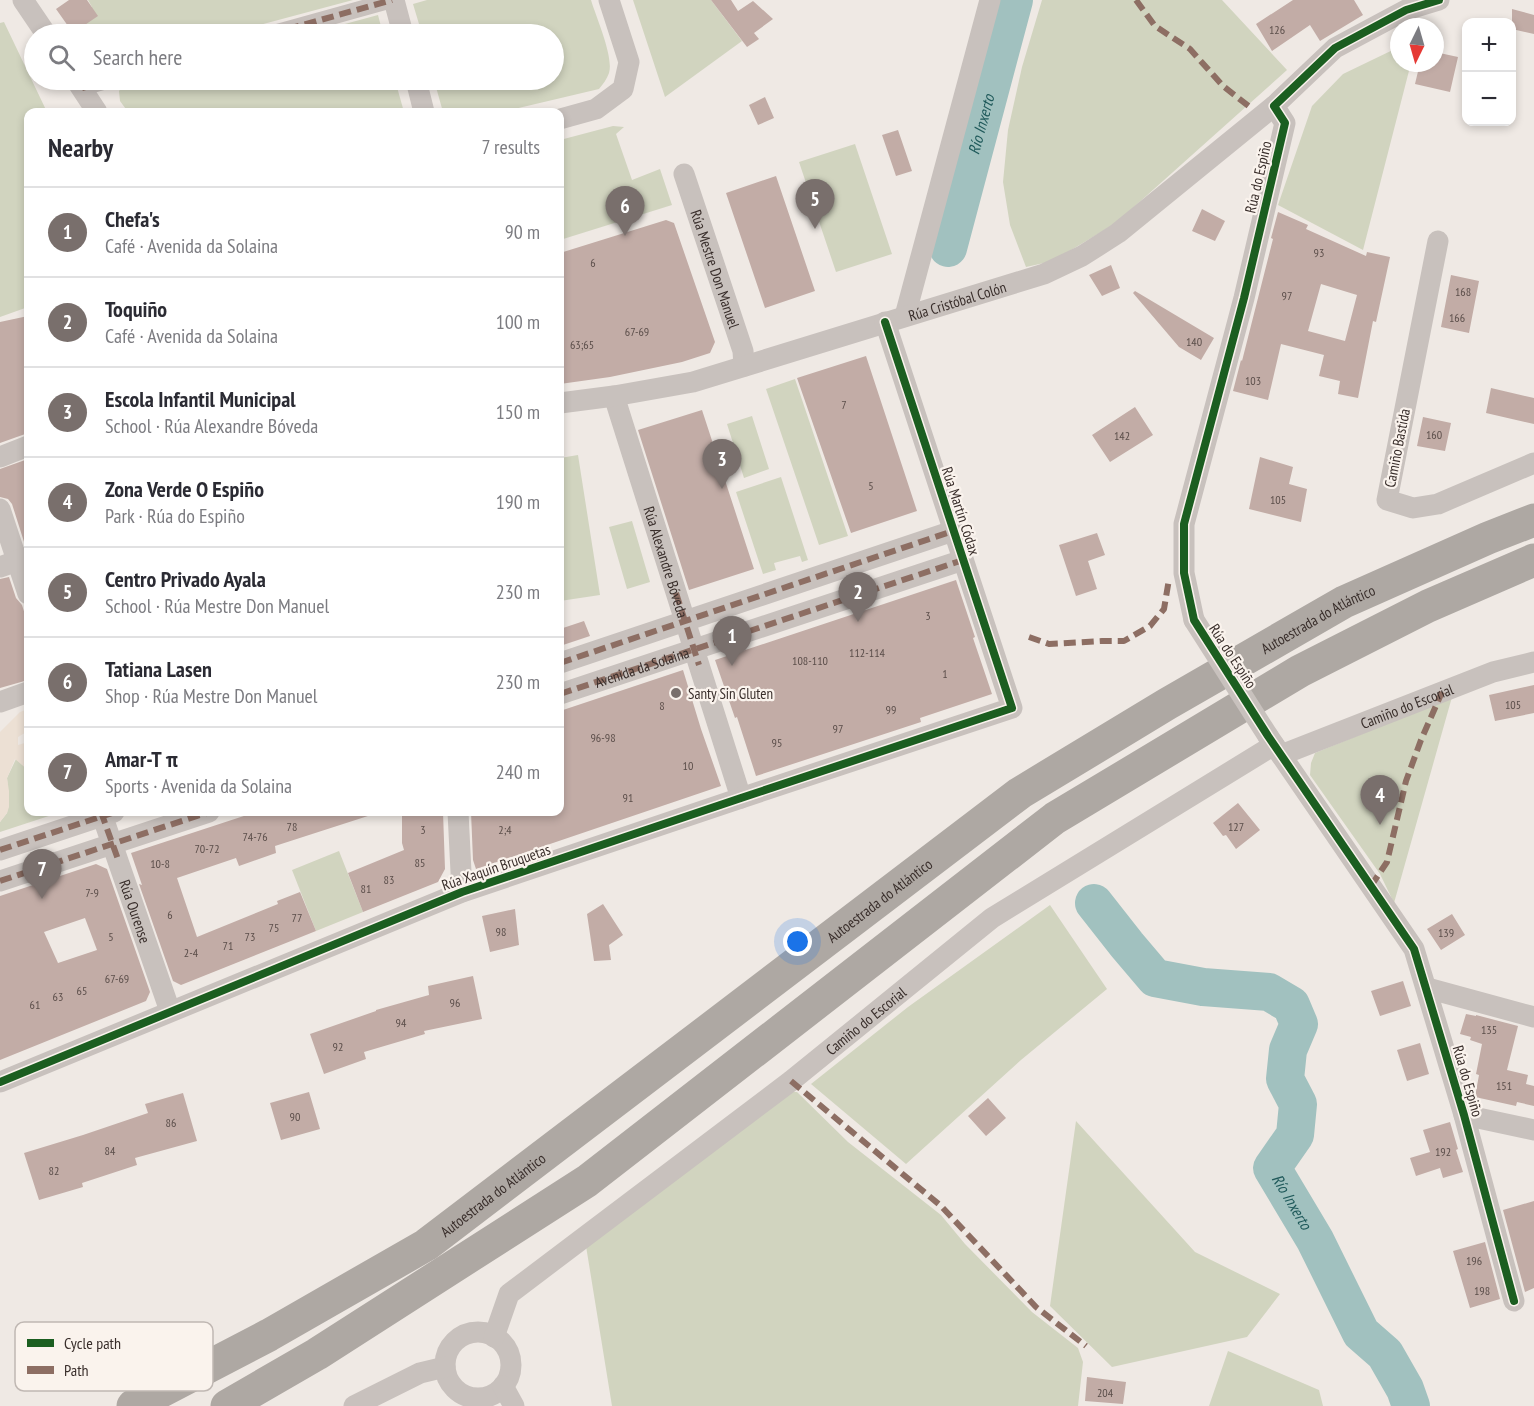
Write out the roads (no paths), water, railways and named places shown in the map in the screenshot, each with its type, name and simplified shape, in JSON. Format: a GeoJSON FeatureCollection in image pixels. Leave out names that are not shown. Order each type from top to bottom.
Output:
{"type":"FeatureCollection","features":[{"type":"Feature","properties":{"kind":"highway"},"geometry":{"type":"LineString","coordinates":[[1344,602],[1432,544],[1534,496]]}},
{"type":"Feature","properties":{"kind":"highway","name":"Autoestrada do Atlántico"},"geometry":{"type":"LineString","coordinates":[[213,1364],[269,1335],[426,1245],[1020,793],[1167,704],[1344,602],[1488,537],[1534,520]]}},
{"type":"Feature","properties":{"kind":"highway"},"geometry":{"type":"LineString","coordinates":[[227,1406],[317,1354],[587,1181],[1055,818],[1300,671],[1428,606],[1534,560]]}},
{"type":"Feature","properties":{"kind":"highway"},"geometry":{"type":"LineString","coordinates":[[1300,671],[1359,658],[1534,583]]}},
{"type":"Feature","properties":{"kind":"highway","name":"Autoestrada do Atlántico"},"geometry":{"type":"LineString","coordinates":[[133,1406],[162,1391]]}},
{"type":"Feature","properties":{"kind":"street"},"geometry":{"type":"LineString","coordinates":[[306,24],[393,0],[400,24]]}},
{"type":"Feature","properties":{"kind":"street"},"geometry":{"type":"LineString","coordinates":[[564,118],[596,109],[623,89],[629,62],[609,0]]}},
{"type":"Feature","properties":{"kind":"street"},"geometry":{"type":"LineString","coordinates":[[905,316],[990,0]]}},
{"type":"Feature","properties":{"kind":"street"},"geometry":{"type":"LineString","coordinates":[[1274,106],[1335,48],[1406,9],[1439,0]]}},
{"type":"Feature","properties":{"kind":"street"},"geometry":{"type":"LineString","coordinates":[[30,4],[41,24]]}},
{"type":"Feature","properties":{"kind":"street"},"geometry":{"type":"LineString","coordinates":[[83,90],[94,108]]}},
{"type":"Feature","properties":{"kind":"street"},"geometry":{"type":"LineString","coordinates":[[418,90],[423,108]]}},
{"type":"Feature","properties":{"kind":"street","name":"Rúa Cristóbal Colón"},"geometry":{"type":"LineString","coordinates":[[564,402],[693,382],[1044,274],[1082,256],[1118,233],[1274,106]]}},
{"type":"Feature","properties":{"kind":"street","name":"Rúa do Espiño"},"geometry":{"type":"LineString","coordinates":[[1274,106],[1285,123],[1244,298],[1184,524],[1184,573],[1194,620],[1274,746],[1414,949],[1464,1115],[1514,1301]]}},
{"type":"Feature","properties":{"kind":"street","name":"Rúa Mestre Don Manuel"},"geometry":{"type":"LineString","coordinates":[[684,174],[743,351],[744,366]]}},
{"type":"Feature","properties":{"kind":"street","name":"Camiño Bastida"},"geometry":{"type":"LineString","coordinates":[[1438,241],[1387,500],[1413,508],[1438,504],[1534,463]]}},
{"type":"Feature","properties":{"kind":"street","name":"Rúa Martín Códax"},"geometry":{"type":"LineString","coordinates":[[885,322],[1012,708]]}},
{"type":"Feature","properties":{"kind":"street","name":"Rúa Alexandre Bóveda"},"geometry":{"type":"LineString","coordinates":[[614,396],[741,798]]}},
{"type":"Feature","properties":{"kind":"street"},"geometry":{"type":"LineString","coordinates":[[0,457],[24,448]]}},
{"type":"Feature","properties":{"kind":"street"},"geometry":{"type":"LineString","coordinates":[[0,509],[24,583]]}},
{"type":"Feature","properties":{"kind":"street","name":"Avenida da Solaina"},"geometry":{"type":"LineString","coordinates":[[564,662],[953,531]]}},
{"type":"Feature","properties":{"kind":"street","name":"Avenida da Solaina"},"geometry":{"type":"LineString","coordinates":[[564,693],[963,560]]}},
{"type":"Feature","properties":{"kind":"street","name":"Camiño do Escorial"},"geometry":{"type":"LineString","coordinates":[[494,1337],[509,1294],[791,1082],[992,918],[1274,746],[1493,672],[1534,662]]}},
{"type":"Feature","properties":{"kind":"street"},"geometry":{"type":"LineString","coordinates":[[0,702],[24,693]]}},
{"type":"Feature","properties":{"kind":"street","name":"Rúa Xaquín Bruquetas"},"geometry":{"type":"LineString","coordinates":[[0,1082],[462,892],[1012,708]]}},
{"type":"Feature","properties":{"kind":"street"},"geometry":{"type":"LineString","coordinates":[[0,850],[97,816]]}},
{"type":"Feature","properties":{"kind":"street","name":"Rúa Ourense"},"geometry":{"type":"LineString","coordinates":[[107,816],[112,844],[170,1011]]}},
{"type":"Feature","properties":{"kind":"street"},"geometry":{"type":"LineString","coordinates":[[0,881],[197,816]]}},
{"type":"Feature","properties":{"kind":"street"},"geometry":{"type":"LineString","coordinates":[[458,816],[462,892]]}},
{"type":"Feature","properties":{"kind":"street"},"geometry":{"type":"LineString","coordinates":[[1427,988],[1534,1017]]}},
{"type":"Feature","properties":{"kind":"street"},"geometry":{"type":"LineString","coordinates":[[1464,1115],[1534,1130]]}},
{"type":"Feature","properties":{"kind":"street"},"geometry":{"type":"LineString","coordinates":[[476,1332],[494,1337],[500,1341],[510,1357],[511,1369],[507,1380],[500,1390],[490,1396],[476,1398],[464,1395],[448,1380],[445,1367],[446,1356],[461,1336],[476,1332]]}},
{"type":"Feature","properties":{"kind":"street"},"geometry":{"type":"LineString","coordinates":[[354,1406],[420,1373],[445,1367]]}},
{"type":"Feature","properties":{"kind":"street"},"geometry":{"type":"LineString","coordinates":[[502,1386],[514,1406]]}},
{"type":"Feature","properties":{"kind":"waterway","name":"Río Inxerto"},"geometry":{"type":"LineString","coordinates":[[948,248],[1014,0]]}},
{"type":"Feature","properties":{"kind":"waterway","name":"Río Inxerto"},"geometry":{"type":"LineString","coordinates":[[1094,903],[1155,978],[1203,987],[1269,992],[1291,1005],[1299,1024],[1288,1050],[1285,1079],[1298,1104],[1295,1135],[1272,1168],[1315,1240],[1361,1333],[1385,1354],[1405,1389],[1411,1406]]}},
{"type":"Feature","properties":{"kind":"place","name":"Centro Privado Ayala"},"geometry":{"type":"Point","coordinates":[815,229]}},
{"type":"Feature","properties":{"kind":"place","name":"Tatiana Lasen"},"geometry":{"type":"Point","coordinates":[625,236]}},
{"type":"Feature","properties":{"kind":"place","name":"Escola Infantil Municipal"},"geometry":{"type":"Point","coordinates":[722,489]}},
{"type":"Feature","properties":{"kind":"place","name":"Toquiño"},"geometry":{"type":"Point","coordinates":[858,622]}},
{"type":"Feature","properties":{"kind":"place","name":"Chefa's"},"geometry":{"type":"Point","coordinates":[732,666]}},
{"type":"Feature","properties":{"kind":"place","name":"Santy Sin Gluten"},"geometry":{"type":"Point","coordinates":[676,693]}},
{"type":"Feature","properties":{"kind":"place","name":"Zona Verde O Espiño"},"geometry":{"type":"Point","coordinates":[1380,825]}},
{"type":"Feature","properties":{"kind":"place","name":"Amar-T π"},"geometry":{"type":"Point","coordinates":[42,899]}}]}
